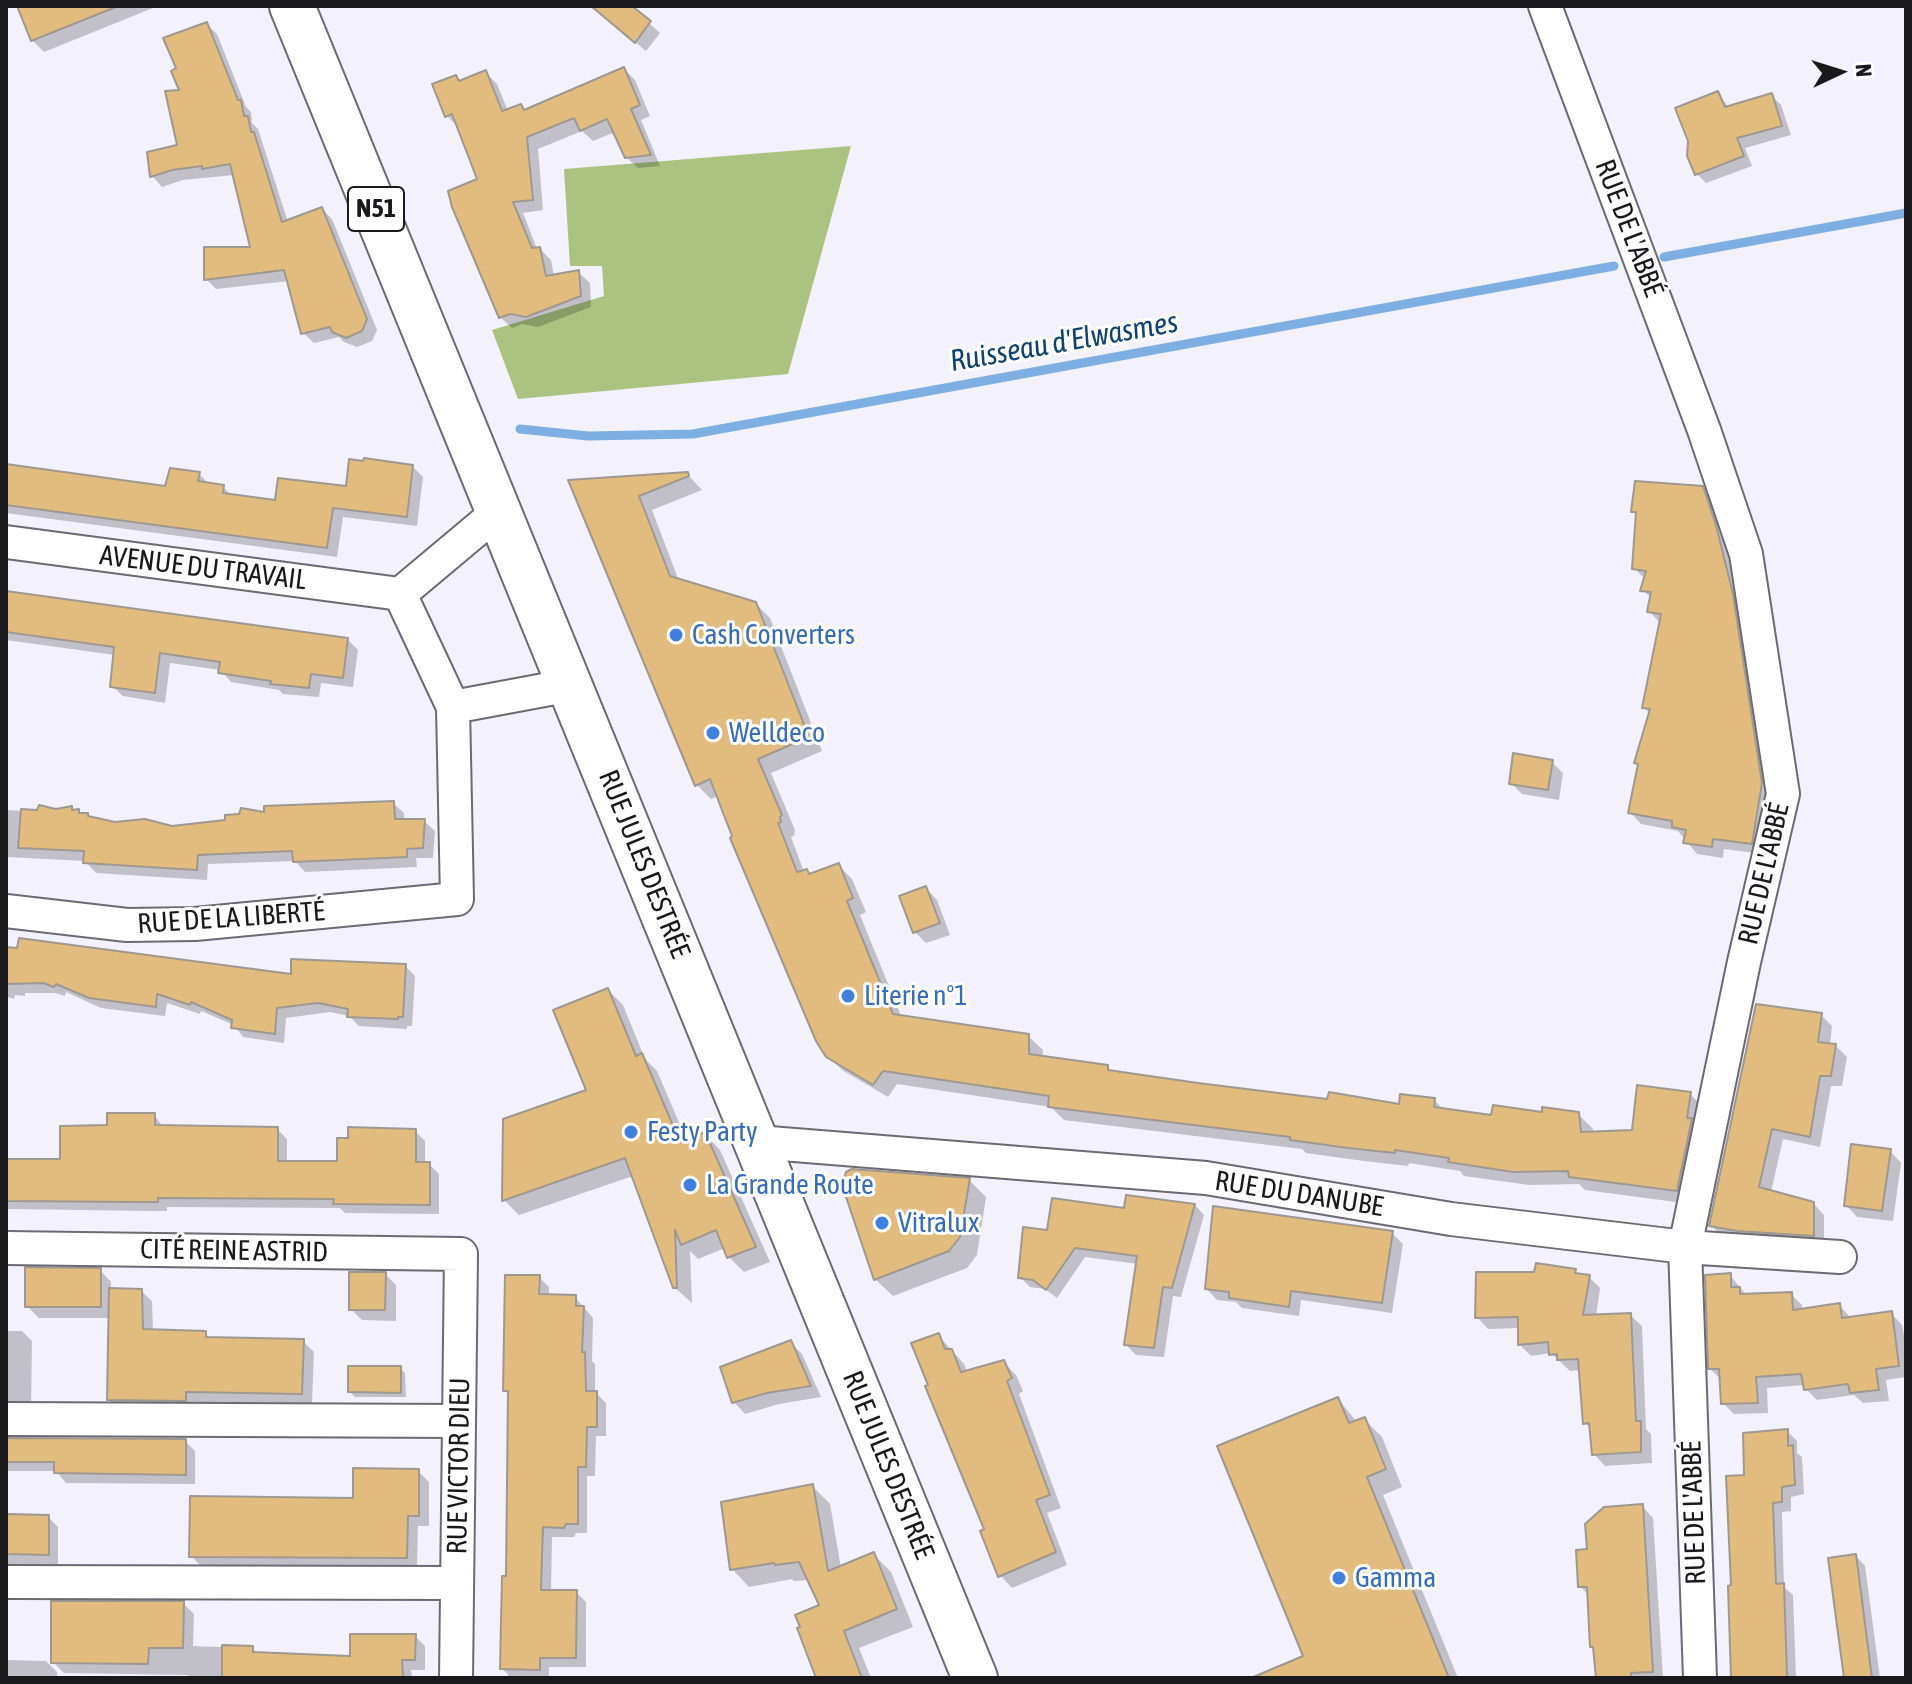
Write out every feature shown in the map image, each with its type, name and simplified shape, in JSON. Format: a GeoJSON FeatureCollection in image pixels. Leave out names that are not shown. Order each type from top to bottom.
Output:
{"type":"FeatureCollection","features":[{"type":"Feature","properties":{"kind":"main road","name":"RUE JULES DESTRÉE"},"geometry":{"type":"LineString","coordinates":[[292,6],[975,1678]]}},
{"type":"Feature","properties":{"kind":"street","name":"RUE DE L'ABBÉ"},"geometry":{"type":"LineString","coordinates":[[1545,6],[1704,430],[1746,554],[1783,794],[1744,962],[1685,1247],[1700,1678]]}},
{"type":"Feature","properties":{"kind":"street"},"geometry":{"type":"LineString","coordinates":[[499,511],[400,594],[453,707],[571,685]]}},
{"type":"Feature","properties":{"kind":"street","name":"AVENUE DU TRAVAIL"},"geometry":{"type":"LineString","coordinates":[[6,542],[400,594]]}},
{"type":"Feature","properties":{"kind":"street","name":"RUE DE LA LIBERTÉ"},"geometry":{"type":"LineString","coordinates":[[6,911],[127,925],[181,924],[457,899],[453,707]]}},
{"type":"Feature","properties":{"kind":"street","name":"RUE DU DANUBE"},"geometry":{"type":"LineString","coordinates":[[757,1142],[1206,1178],[1451,1219],[1685,1247],[1840,1257]]}},
{"type":"Feature","properties":{"kind":"street","name":"CITÉ REINE ASTRID"},"geometry":{"type":"LineString","coordinates":[[6,1248],[461,1254]]}},
{"type":"Feature","properties":{"kind":"street","name":"RUE VICTOR DIEU"},"geometry":{"type":"LineString","coordinates":[[456,1678],[461,1254]]}},
{"type":"Feature","properties":{"kind":"street"},"geometry":{"type":"LineString","coordinates":[[6,1419],[459,1421]]}},
{"type":"Feature","properties":{"kind":"street"},"geometry":{"type":"LineString","coordinates":[[6,1582],[457,1583]]}},
{"type":"Feature","properties":{"kind":"green space"},"geometry":{"type":"Polygon","coordinates":[[[851,146],[788,374],[518,399],[492,330],[604,296],[602,266],[570,266],[564,169],[851,146]]]}},
{"type":"Feature","properties":{"kind":"building"},"geometry":{"type":"Polygon","coordinates":[[[17,6],[116,6],[116,7],[31,41],[17,6]]]}},
{"type":"Feature","properties":{"kind":"building"},"geometry":{"type":"Polygon","coordinates":[[[591,6],[632,6],[651,21],[635,43],[591,6]]]}},
{"type":"Feature","properties":{"kind":"building"},"geometry":{"type":"Polygon","coordinates":[[[207,22],[238,100],[241,100],[244,116],[248,116],[251,132],[254,132],[282,222],[322,207],[367,319],[362,331],[346,338],[332,332],[330,327],[301,334],[284,270],[204,280],[204,247],[250,247],[230,164],[172,170],[150,177],[147,152],[177,145],[165,91],[179,90],[171,71],[176,68],[163,38],[207,22]]]}},
{"type":"Feature","properties":{"kind":"building"},"geometry":{"type":"Polygon","coordinates":[[[624,67],[640,105],[631,109],[651,155],[625,158],[607,119],[580,131],[574,118],[527,137],[533,200],[513,202],[532,248],[540,247],[546,276],[579,270],[581,296],[526,317],[510,314],[499,318],[448,191],[477,179],[452,114],[445,117],[432,84],[456,75],[459,81],[486,70],[502,111],[521,104],[524,110],[624,67]]]}},
{"type":"Feature","properties":{"kind":"building"},"geometry":{"type":"Polygon","coordinates":[[[1718,91],[1725,107],[1772,93],[1782,126],[1737,138],[1744,156],[1695,175],[1687,156],[1688,141],[1675,108],[1718,91]]]}},
{"type":"Feature","properties":{"kind":"building"},"geometry":{"type":"Polygon","coordinates":[[[364,458],[413,465],[407,517],[333,508],[327,548],[6,505],[6,464],[165,486],[170,468],[200,472],[198,481],[224,485],[223,493],[275,500],[278,478],[346,486],[349,459],[363,461],[364,458]]]}},
{"type":"Feature","properties":{"kind":"building"},"geometry":{"type":"Polygon","coordinates":[[[688,472],[689,476],[639,496],[670,576],[756,602],[809,737],[758,759],[782,815],[778,823],[797,872],[807,869],[809,874],[839,863],[853,898],[847,901],[893,1014],[1029,1034],[1029,1054],[1108,1065],[1108,1070],[1198,1083],[1327,1099],[1329,1092],[1399,1104],[1400,1094],[1435,1098],[1434,1107],[1491,1115],[1493,1105],[1542,1112],[1542,1107],[1579,1112],[1581,1132],[1632,1130],[1637,1085],[1691,1092],[1687,1118],[1692,1118],[1677,1191],[1569,1177],[1568,1171],[1513,1172],[1395,1150],[1395,1153],[1348,1148],[1290,1140],[1290,1137],[1048,1107],[1049,1096],[883,1071],[873,1085],[826,1057],[816,1041],[730,838],[732,836],[710,779],[695,786],[568,480],[688,472]]]}},
{"type":"Feature","properties":{"kind":"building"},"geometry":{"type":"Polygon","coordinates":[[[1635,481],[1703,486],[1716,525],[1733,594],[1762,783],[1752,844],[1713,839],[1712,847],[1683,843],[1686,830],[1672,827],[1672,821],[1628,813],[1638,764],[1634,763],[1650,709],[1642,708],[1661,614],[1647,612],[1651,592],[1640,591],[1646,571],[1632,569],[1636,512],[1631,512],[1635,481]]]}},
{"type":"Feature","properties":{"kind":"building"},"geometry":{"type":"Polygon","coordinates":[[[6,591],[348,638],[343,678],[311,674],[309,688],[270,684],[271,681],[218,673],[220,662],[160,653],[155,693],[110,687],[114,647],[6,632],[6,591]]]}},
{"type":"Feature","properties":{"kind":"building"},"geometry":{"type":"Polygon","coordinates":[[[1513,753],[1553,760],[1548,790],[1509,784],[1513,753]]]}},
{"type":"Feature","properties":{"kind":"building"},"geometry":{"type":"Polygon","coordinates":[[[394,801],[395,819],[425,819],[423,848],[407,849],[407,857],[293,862],[292,851],[198,855],[197,870],[83,863],[84,851],[18,848],[21,809],[37,810],[39,805],[56,809],[72,806],[72,810],[79,809],[79,813],[115,822],[145,819],[172,826],[225,820],[225,815],[239,814],[241,808],[264,812],[264,806],[394,801]]]}},
{"type":"Feature","properties":{"kind":"building"},"geometry":{"type":"Polygon","coordinates":[[[926,886],[940,923],[913,933],[899,896],[926,886]]]}},
{"type":"Feature","properties":{"kind":"building"},"geometry":{"type":"Polygon","coordinates":[[[19,938],[291,974],[291,959],[406,964],[403,1017],[347,1017],[348,1009],[318,1003],[277,1008],[275,1034],[231,1028],[232,1020],[191,1002],[190,1005],[157,994],[156,1007],[89,998],[56,984],[54,987],[43,983],[6,984],[6,947],[17,948],[19,938]]]}},
{"type":"Feature","properties":{"kind":"building"},"geometry":{"type":"Polygon","coordinates":[[[608,988],[636,1056],[642,1053],[680,1142],[705,1132],[756,1247],[727,1258],[716,1230],[681,1245],[675,1230],[677,1288],[673,1288],[625,1158],[502,1201],[503,1119],[586,1090],[553,1010],[608,988]]]}},
{"type":"Feature","properties":{"kind":"building"},"geometry":{"type":"Polygon","coordinates":[[[1756,1004],[1822,1013],[1818,1042],[1836,1044],[1831,1076],[1820,1076],[1810,1137],[1772,1129],[1759,1187],[1814,1202],[1814,1236],[1709,1226],[1756,1004]]]}},
{"type":"Feature","properties":{"kind":"building"},"geometry":{"type":"Polygon","coordinates":[[[107,1113],[155,1113],[155,1125],[278,1127],[278,1161],[337,1161],[337,1138],[348,1138],[348,1127],[416,1129],[416,1162],[430,1162],[430,1205],[333,1204],[334,1199],[6,1201],[6,1159],[60,1159],[60,1126],[107,1125],[107,1113]]]}},
{"type":"Feature","properties":{"kind":"building"},"geometry":{"type":"Polygon","coordinates":[[[1851,1144],[1891,1149],[1882,1211],[1844,1206],[1851,1144]]]}},
{"type":"Feature","properties":{"kind":"building"},"geometry":{"type":"Polygon","coordinates":[[[852,1169],[970,1178],[960,1237],[949,1251],[874,1280],[842,1185],[846,1172],[852,1169]]]}},
{"type":"Feature","properties":{"kind":"building"},"geometry":{"type":"Polygon","coordinates":[[[1126,1195],[1195,1204],[1172,1288],[1163,1287],[1154,1348],[1124,1345],[1137,1256],[1075,1248],[1046,1290],[1033,1280],[1018,1278],[1023,1227],[1047,1230],[1052,1198],[1124,1208],[1126,1195]]]}},
{"type":"Feature","properties":{"kind":"building"},"geometry":{"type":"Polygon","coordinates":[[[1213,1206],[1393,1231],[1382,1303],[1291,1291],[1289,1307],[1229,1298],[1229,1292],[1205,1289],[1213,1206]]]}},
{"type":"Feature","properties":{"kind":"building"},"geometry":{"type":"Polygon","coordinates":[[[1536,1263],[1576,1269],[1575,1273],[1590,1275],[1583,1315],[1631,1313],[1636,1421],[1641,1421],[1641,1452],[1592,1455],[1589,1423],[1583,1424],[1578,1359],[1557,1360],[1557,1354],[1549,1355],[1548,1342],[1518,1345],[1518,1317],[1475,1318],[1476,1272],[1534,1272],[1536,1263]]]}},
{"type":"Feature","properties":{"kind":"building"},"geometry":{"type":"Polygon","coordinates":[[[25,1267],[101,1268],[101,1307],[25,1307],[25,1267]]]}},
{"type":"Feature","properties":{"kind":"building"},"geometry":{"type":"Polygon","coordinates":[[[349,1272],[386,1272],[385,1310],[349,1310],[349,1272]]]}},
{"type":"Feature","properties":{"kind":"building"},"geometry":{"type":"Polygon","coordinates":[[[1731,1273],[1731,1287],[1740,1287],[1740,1294],[1792,1292],[1793,1310],[1840,1303],[1842,1318],[1892,1311],[1899,1366],[1876,1369],[1879,1390],[1850,1393],[1848,1384],[1804,1390],[1801,1374],[1756,1377],[1758,1403],[1721,1404],[1719,1369],[1708,1369],[1705,1275],[1731,1273]]]}},
{"type":"Feature","properties":{"kind":"building"},"geometry":{"type":"Polygon","coordinates":[[[505,1275],[540,1275],[539,1294],[576,1295],[576,1306],[584,1306],[582,1352],[585,1352],[586,1391],[597,1391],[597,1427],[587,1427],[586,1467],[578,1467],[578,1524],[566,1524],[564,1528],[543,1527],[541,1590],[577,1590],[576,1658],[540,1658],[540,1670],[500,1669],[502,1576],[506,1576],[508,1391],[503,1391],[505,1275]]]}},
{"type":"Feature","properties":{"kind":"building"},"geometry":{"type":"Polygon","coordinates":[[[109,1288],[142,1289],[143,1329],[206,1331],[206,1337],[304,1339],[302,1394],[186,1392],[186,1401],[107,1400],[109,1288]]]}},
{"type":"Feature","properties":{"kind":"building"},"geometry":{"type":"Polygon","coordinates":[[[939,1333],[945,1349],[952,1349],[961,1372],[1004,1360],[1012,1378],[1007,1381],[1050,1495],[1036,1500],[1056,1552],[998,1577],[980,1531],[984,1529],[925,1386],[928,1385],[911,1343],[939,1333]]]}},
{"type":"Feature","properties":{"kind":"building"},"geometry":{"type":"Polygon","coordinates":[[[791,1340],[811,1386],[767,1393],[732,1403],[720,1367],[791,1340]]]}},
{"type":"Feature","properties":{"kind":"building"},"geometry":{"type":"Polygon","coordinates":[[[348,1366],[401,1366],[401,1393],[348,1392],[348,1366]]]}},
{"type":"Feature","properties":{"kind":"building","name":"Gamma"},"geometry":{"type":"Polygon","coordinates":[[[1338,1397],[1349,1423],[1365,1417],[1386,1469],[1367,1477],[1449,1678],[1251,1678],[1303,1656],[1217,1446],[1338,1397]]]}},
{"type":"Feature","properties":{"kind":"building"},"geometry":{"type":"Polygon","coordinates":[[[1788,1429],[1788,1446],[1793,1445],[1795,1485],[1782,1487],[1782,1502],[1773,1503],[1776,1584],[1784,1583],[1787,1678],[1731,1678],[1726,1476],[1744,1475],[1743,1433],[1788,1429]]]}},
{"type":"Feature","properties":{"kind":"building"},"geometry":{"type":"Polygon","coordinates":[[[6,1438],[186,1439],[186,1475],[54,1473],[54,1462],[6,1462],[6,1438]]]}},
{"type":"Feature","properties":{"kind":"building"},"geometry":{"type":"Polygon","coordinates":[[[353,1468],[419,1469],[419,1516],[408,1516],[407,1558],[189,1557],[190,1496],[353,1498],[353,1468]]]}},
{"type":"Feature","properties":{"kind":"building"},"geometry":{"type":"Polygon","coordinates":[[[813,1484],[828,1571],[874,1552],[897,1609],[844,1631],[862,1678],[816,1678],[795,1615],[819,1605],[799,1562],[730,1570],[721,1502],[813,1484]]]}},
{"type":"Feature","properties":{"kind":"building"},"geometry":{"type":"Polygon","coordinates":[[[1643,1504],[1653,1672],[1631,1673],[1631,1678],[1596,1678],[1593,1647],[1590,1647],[1587,1587],[1578,1587],[1576,1550],[1587,1549],[1585,1524],[1604,1507],[1643,1504]]]}},
{"type":"Feature","properties":{"kind":"building"},"geometry":{"type":"Polygon","coordinates":[[[6,1514],[49,1515],[49,1555],[6,1554],[6,1514]]]}},
{"type":"Feature","properties":{"kind":"building"},"geometry":{"type":"Polygon","coordinates":[[[1856,1554],[1872,1678],[1844,1678],[1828,1558],[1856,1554]]]}},
{"type":"Feature","properties":{"kind":"building"},"geometry":{"type":"Polygon","coordinates":[[[51,1601],[184,1601],[183,1648],[149,1648],[148,1664],[51,1663],[51,1601]]]}},
{"type":"Feature","properties":{"kind":"building"},"geometry":{"type":"Polygon","coordinates":[[[350,1634],[416,1634],[415,1660],[402,1660],[403,1678],[222,1678],[222,1645],[253,1646],[253,1652],[350,1656],[350,1634]]]}},
{"type":"Feature","properties":{"kind":"waterway","name":"Ruisseau d'Elwasmes"},"geometry":{"type":"LineString","coordinates":[[1664,257],[1906,213]]}},
{"type":"Feature","properties":{"kind":"waterway","name":"Ruisseau d'Elwasmes"},"geometry":{"type":"LineString","coordinates":[[520,429],[588,436],[693,434],[1614,266]]}},
{"type":"Feature","properties":{"kind":"place","name":"Cash Converters"},"geometry":{"type":"Point","coordinates":[676,635]}},
{"type":"Feature","properties":{"kind":"place","name":"Welldeco"},"geometry":{"type":"Point","coordinates":[713,733]}},
{"type":"Feature","properties":{"kind":"place","name":"Literie n°1"},"geometry":{"type":"Point","coordinates":[848,996]}},
{"type":"Feature","properties":{"kind":"place","name":"Festy Party"},"geometry":{"type":"Point","coordinates":[631,1132]}},
{"type":"Feature","properties":{"kind":"place","name":"La Grande Route"},"geometry":{"type":"Point","coordinates":[690,1185]}},
{"type":"Feature","properties":{"kind":"place","name":"Vitralux"},"geometry":{"type":"Point","coordinates":[882,1223]}},
{"type":"Feature","properties":{"kind":"place","name":"Gamma"},"geometry":{"type":"Point","coordinates":[1339,1578]}}]}
